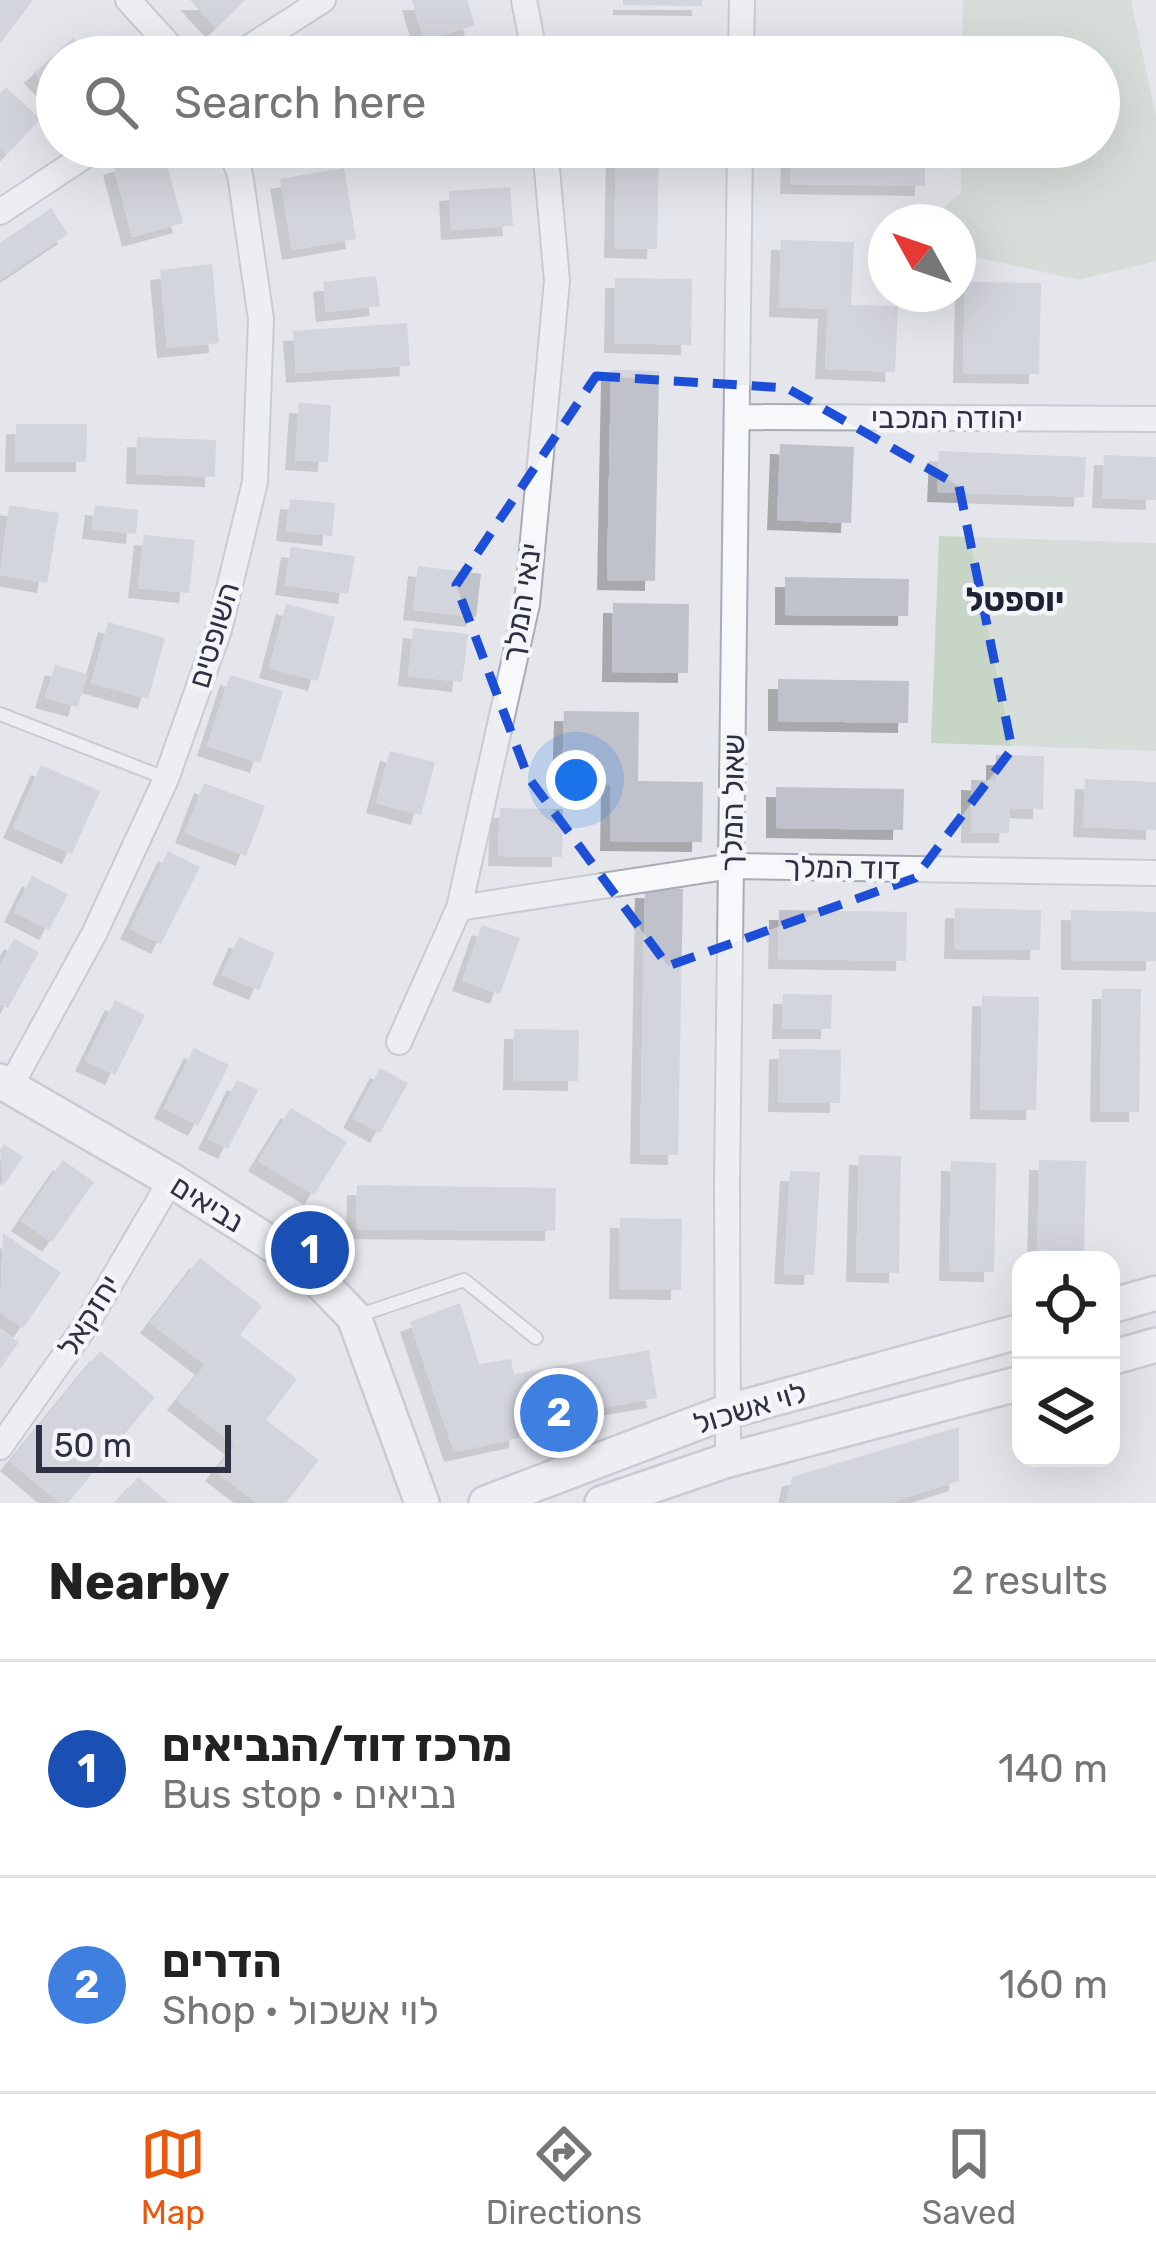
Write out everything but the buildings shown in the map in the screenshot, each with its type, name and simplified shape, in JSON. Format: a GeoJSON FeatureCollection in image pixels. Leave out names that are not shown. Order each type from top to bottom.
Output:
{"type":"FeatureCollection","features":[{"type":"Feature","properties":{"kind":"street"},"geometry":{"type":"LineString","coordinates":[[128,0],[161,36]]}},
{"type":"Feature","properties":{"kind":"street"},"geometry":{"type":"LineString","coordinates":[[267,36],[323,0]]}},
{"type":"Feature","properties":{"kind":"street"},"geometry":{"type":"LineString","coordinates":[[524,0],[531,36]]}},
{"type":"Feature","properties":{"kind":"street"},"geometry":{"type":"LineString","coordinates":[[741,36],[742,0]]}},
{"type":"Feature","properties":{"kind":"street"},"geometry":{"type":"LineString","coordinates":[[0,212],[66,168]]}},
{"type":"Feature","properties":{"kind":"street","name":"השופטים"},"geometry":{"type":"LineString","coordinates":[[5,1084],[94,934],[166,779],[219,630],[255,482],[261,319],[238,168]]}},
{"type":"Feature","properties":{"kind":"street","name":"ינאי המלך"},"geometry":{"type":"LineString","coordinates":[[399,1042],[459,908],[527,604],[557,281],[547,168]]}},
{"type":"Feature","properties":{"kind":"street","name":"שאול המלך"},"geometry":{"type":"LineString","coordinates":[[728,1460],[740,168]]}},
{"type":"Feature","properties":{"kind":"street","name":"יהודה המכבי"},"geometry":{"type":"LineString","coordinates":[[737,417],[1156,419]]}},
{"type":"Feature","properties":{"kind":"street","name":"דוד המלך"},"geometry":{"type":"LineString","coordinates":[[459,908],[732,866],[1156,873]]}},
{"type":"Feature","properties":{"kind":"street","name":"נביאים"},"geometry":{"type":"LineString","coordinates":[[5,1084],[171,1180],[303,1264],[354,1317],[422,1503]]}},
{"type":"Feature","properties":{"kind":"street","name":"יחזקאל"},"geometry":{"type":"LineString","coordinates":[[0,1448],[86,1325],[171,1180]]}},
{"type":"Feature","properties":{"kind":"street"},"geometry":{"type":"LineString","coordinates":[[1120,1304],[1156,1294]]}},
{"type":"Feature","properties":{"kind":"street","name":"לוי אשכול"},"geometry":{"type":"LineString","coordinates":[[486,1503],[726,1412],[1012,1333]]}},
{"type":"Feature","properties":{"kind":"street"},"geometry":{"type":"LineString","coordinates":[[1120,1355],[1156,1345]]}},
{"type":"Feature","properties":{"kind":"street","name":"לוי אשכול"},"geometry":{"type":"LineString","coordinates":[[602,1503],[728,1460],[1012,1385]]}},
{"type":"Feature","properties":{"kind":"lane"},"geometry":{"type":"LineString","coordinates":[[0,714],[166,779]]}},
{"type":"Feature","properties":{"kind":"lane"},"geometry":{"type":"LineString","coordinates":[[354,1317],[464,1280],[536,1338]]}},
{"type":"Feature","properties":{"kind":"highlighted area"},"geometry":{"type":"Polygon","coordinates":[[[596,376],[787,388],[959,486],[1012,749],[915,878],[668,966],[528,777],[456,585],[596,376]]]}},
{"type":"Feature","properties":{"kind":"green space"},"geometry":{"type":"Polygon","coordinates":[[[963,0],[1131,0],[1156,116],[1156,261],[1078,280],[976,257],[976,204],[948,204],[961,193],[961,168],[1120,168],[1120,36],[962,36],[963,0]]]}},
{"type":"Feature","properties":{"kind":"green space"},"geometry":{"type":"Polygon","coordinates":[[[939,536],[1156,543],[1156,751],[931,743],[939,536]]]}},
{"type":"Feature","properties":{"kind":"place","name":"מרכז דוד/הנביאים"},"geometry":{"type":"Point","coordinates":[310,1250]}},
{"type":"Feature","properties":{"kind":"place","name":"הדרים"},"geometry":{"type":"Point","coordinates":[559,1413]}},
{"type":"Feature","properties":{"kind":"district","name":"יוספטל"},"geometry":{"type":"Point","coordinates":[1015,599]}}]}
